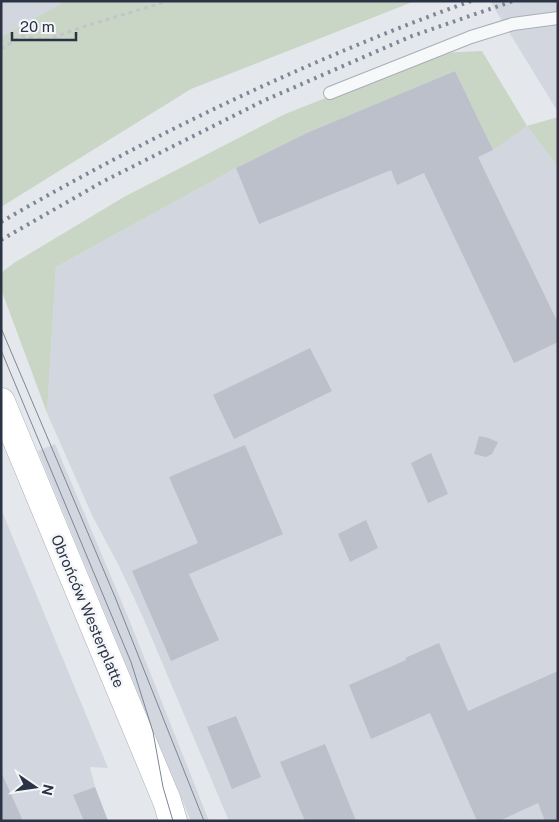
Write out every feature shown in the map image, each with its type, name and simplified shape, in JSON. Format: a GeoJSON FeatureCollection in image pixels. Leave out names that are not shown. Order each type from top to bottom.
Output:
{"type":"FeatureCollection","features":[{"type":"Feature","properties":{"kind":"street","name":"Obrońców Westerplatte"},"geometry":{"type":"LineString","coordinates":[[1,402],[167,800],[169,817]]}},
{"type":"Feature","properties":{"kind":"lane"},"geometry":{"type":"LineString","coordinates":[[330,93],[471,36],[514,24],[558,18]]}},
{"type":"Feature","properties":{"kind":"path"},"geometry":{"type":"LineString","coordinates":[[1,49],[22,36],[47,40],[79,28],[168,1]]}},
{"type":"Feature","properties":{"kind":"shaded area"},"geometry":{"type":"Polygon","coordinates":[[[1,1],[65,1],[1,37],[1,1]]]}},
{"type":"Feature","properties":{"kind":"shaded area"},"geometry":{"type":"Polygon","coordinates":[[[490,1],[558,1],[558,112],[490,1]]]}},
{"type":"Feature","properties":{"kind":"shaded area"},"geometry":{"type":"Polygon","coordinates":[[[455,71],[493,149],[527,126],[558,167],[558,821],[229,821],[142,615],[92,515],[47,413],[56,267],[236,168],[309,132],[455,71]]]}},
{"type":"Feature","properties":{"kind":"shaded area"},"geometry":{"type":"Polygon","coordinates":[[[55,444],[128,617],[209,821],[191,821],[38,451],[55,444]]]}},
{"type":"Feature","properties":{"kind":"shaded area"},"geometry":{"type":"Polygon","coordinates":[[[1,509],[108,768],[90,767],[95,787],[108,821],[1,821],[1,509]]]}},
{"type":"Feature","properties":{"kind":"green space"},"geometry":{"type":"Polygon","coordinates":[[[65,1],[415,1],[191,89],[1,207],[1,37],[65,1]]]}},
{"type":"Feature","properties":{"kind":"green space"},"geometry":{"type":"Polygon","coordinates":[[[482,51],[527,126],[493,150],[455,71],[309,132],[236,168],[56,267],[47,413],[1,289],[1,273],[14,263],[124,197],[285,114],[440,53],[482,51]]]}},
{"type":"Feature","properties":{"kind":"green space"},"geometry":{"type":"Polygon","coordinates":[[[558,117],[558,167],[527,126],[558,117]]]}},
{"type":"Feature","properties":{"kind":"building"},"geometry":{"type":"Polygon","coordinates":[[[455,71],[493,150],[478,157],[558,323],[558,342],[514,363],[424,173],[397,185],[391,170],[259,224],[236,168],[309,132],[455,71]]]}},
{"type":"Feature","properties":{"kind":"building"},"geometry":{"type":"Polygon","coordinates":[[[310,348],[332,391],[234,439],[213,395],[310,348]]]}},
{"type":"Feature","properties":{"kind":"building"},"geometry":{"type":"Polygon","coordinates":[[[479,436],[498,442],[492,454],[486,457],[474,454],[479,436]]]}},
{"type":"Feature","properties":{"kind":"building"},"geometry":{"type":"Polygon","coordinates":[[[245,445],[283,534],[189,574],[219,640],[171,661],[132,571],[198,543],[169,477],[245,445]]]}},
{"type":"Feature","properties":{"kind":"building"},"geometry":{"type":"Polygon","coordinates":[[[431,453],[448,494],[428,503],[411,463],[431,453]]]}},
{"type":"Feature","properties":{"kind":"building"},"geometry":{"type":"Polygon","coordinates":[[[366,520],[378,548],[350,562],[338,534],[366,520]]]}},
{"type":"Feature","properties":{"kind":"building"},"geometry":{"type":"Polygon","coordinates":[[[439,643],[468,711],[558,671],[558,821],[545,821],[538,803],[499,821],[477,821],[430,713],[371,739],[349,685],[439,643]]]}},
{"type":"Feature","properties":{"kind":"building"},"geometry":{"type":"Polygon","coordinates":[[[236,716],[261,777],[232,789],[207,727],[236,716]]]}},
{"type":"Feature","properties":{"kind":"building"},"geometry":{"type":"Polygon","coordinates":[[[325,744],[356,821],[305,821],[280,762],[325,744]]]}},
{"type":"Feature","properties":{"kind":"building"},"geometry":{"type":"Polygon","coordinates":[[[1,772],[23,821],[1,821],[1,772]]]}},
{"type":"Feature","properties":{"kind":"building"},"geometry":{"type":"Polygon","coordinates":[[[95,787],[108,821],[84,821],[73,795],[95,787]]]}},
{"type":"Feature","properties":{"kind":"tram line"},"geometry":{"type":"LineString","coordinates":[[1,328],[115,597],[204,821]]}},
{"type":"Feature","properties":{"kind":"tram line"},"geometry":{"type":"LineString","coordinates":[[1,350],[131,662],[153,732],[163,787],[173,821]]}},
{"type":"Feature","properties":{"kind":"railway"},"geometry":{"type":"LineString","coordinates":[[1,222],[172,129],[231,101],[349,48],[471,1]]}},
{"type":"Feature","properties":{"kind":"railway"},"geometry":{"type":"LineString","coordinates":[[1,240],[102,182],[263,101],[412,36],[513,1]]}}]}
